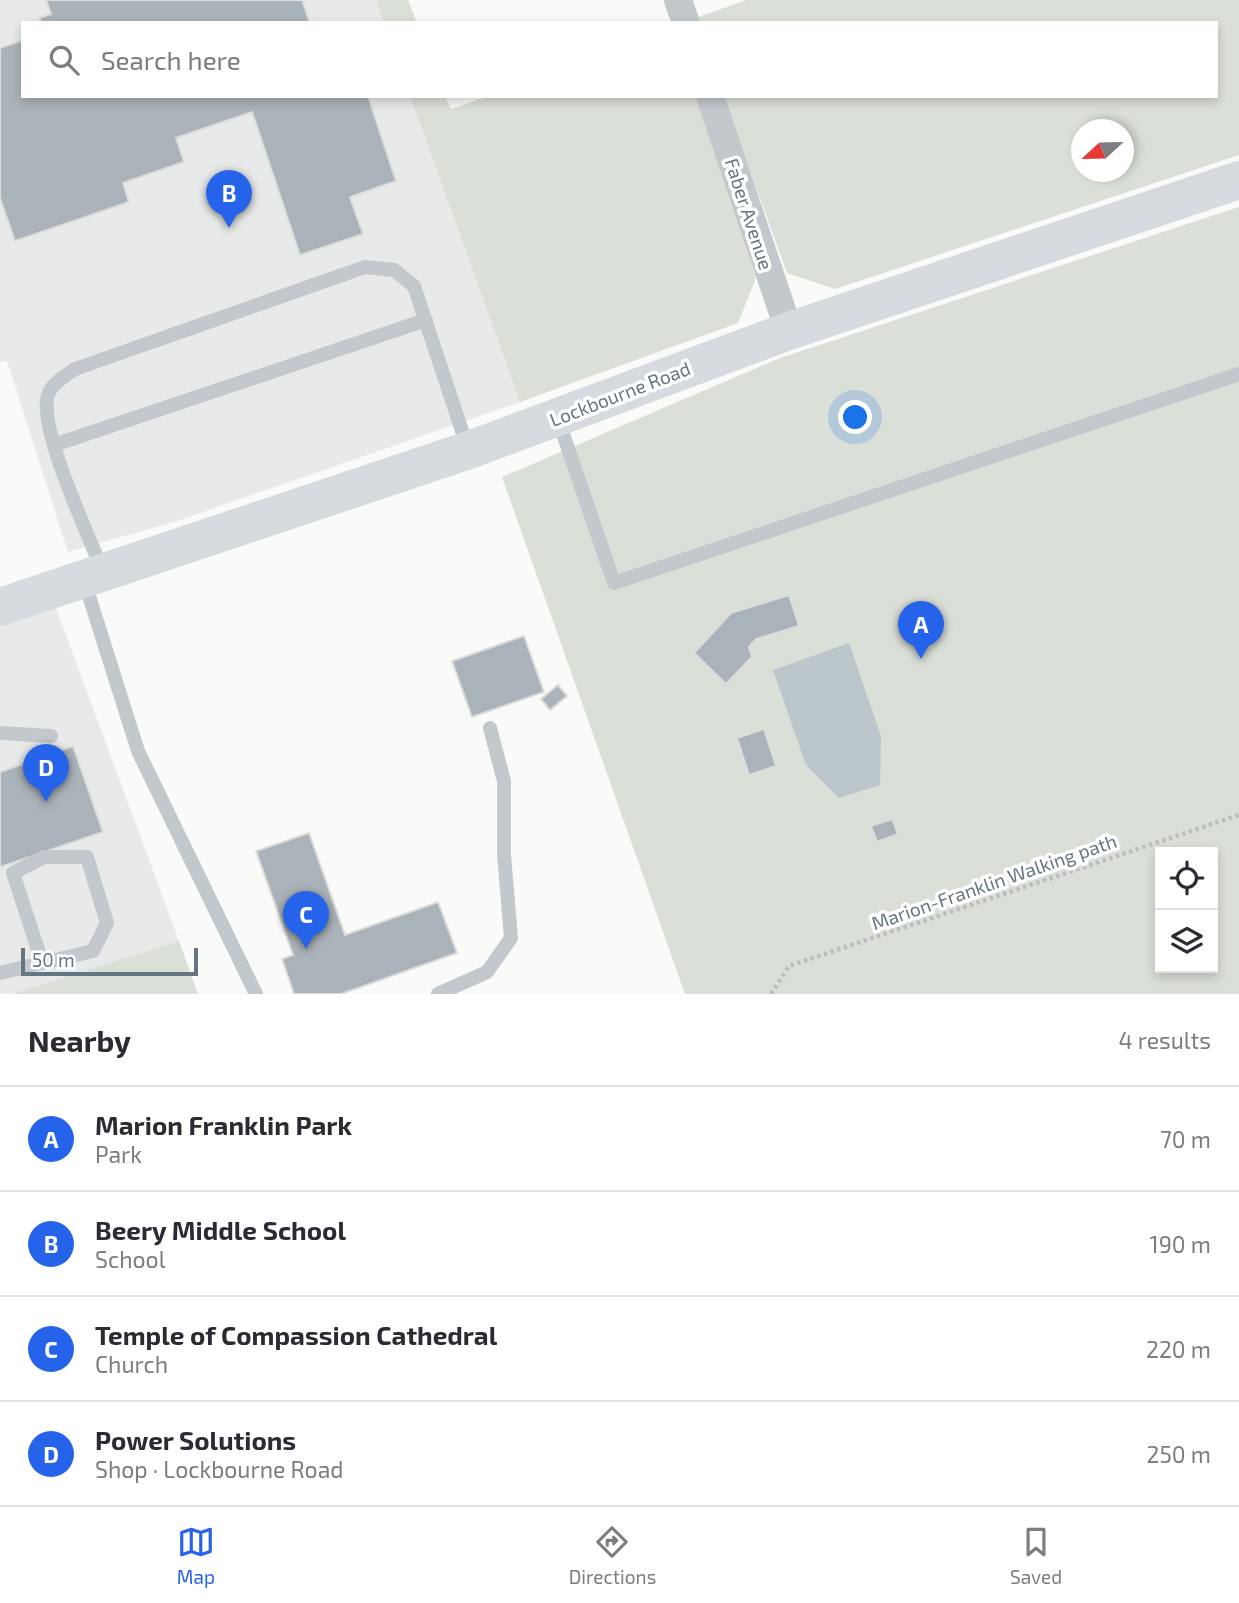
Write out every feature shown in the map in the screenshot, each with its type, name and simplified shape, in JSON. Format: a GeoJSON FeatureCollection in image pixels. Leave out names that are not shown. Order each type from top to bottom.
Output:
{"type":"FeatureCollection","features":[{"type":"Feature","properties":{"kind":"main road","name":"Lockbourne Road"},"geometry":{"type":"LineString","coordinates":[[0,607],[469,450],[789,331],[1239,180]]}},
{"type":"Feature","properties":{"kind":"street"},"geometry":{"type":"LineString","coordinates":[[678,0],[685,21]]}},
{"type":"Feature","properties":{"kind":"street","name":"Faber Avenue"},"geometry":{"type":"LineString","coordinates":[[711,98],[789,331]]}},
{"type":"Feature","properties":{"kind":"lane"},"geometry":{"type":"LineString","coordinates":[[256,994],[138,751],[93,576],[48,429],[46,398],[56,382],[75,369],[365,267],[394,270],[414,286],[469,450]]}},
{"type":"Feature","properties":{"kind":"lane"},"geometry":{"type":"LineString","coordinates":[[54,444],[426,320]]}},
{"type":"Feature","properties":{"kind":"lane"},"geometry":{"type":"LineString","coordinates":[[557,418],[614,583],[1239,374]]}},
{"type":"Feature","properties":{"kind":"lane"},"geometry":{"type":"LineString","coordinates":[[438,994],[487,972],[510,937],[504,854],[504,781],[490,728]]}},
{"type":"Feature","properties":{"kind":"lane"},"geometry":{"type":"LineString","coordinates":[[0,733],[51,736]]}},
{"type":"Feature","properties":{"kind":"lane"},"geometry":{"type":"LineString","coordinates":[[0,973],[93,951],[107,923],[87,857],[44,857],[13,873],[42,962]]}},
{"type":"Feature","properties":{"kind":"path","name":"Marion-Franklin Walking path"},"geometry":{"type":"LineString","coordinates":[[771,994],[789,966],[1239,815]]}},
{"type":"Feature","properties":{"kind":"shaded area"},"geometry":{"type":"Polygon","coordinates":[[[0,0],[376,0],[383,21],[21,21],[21,98],[411,98],[520,402],[174,522],[68,552],[7,361],[0,362],[0,0]]]}},
{"type":"Feature","properties":{"kind":"shaded area"},"geometry":{"type":"Polygon","coordinates":[[[376,0],[408,0],[416,21],[383,21],[376,0]]]}},
{"type":"Feature","properties":{"kind":"shaded area"},"geometry":{"type":"Polygon","coordinates":[[[747,0],[1239,0],[1239,155],[835,289],[787,273],[724,98],[1218,98],[1218,21],[696,21],[695,18],[747,0]]]}},
{"type":"Feature","properties":{"kind":"shaded area"},"geometry":{"type":"Polygon","coordinates":[[[411,98],[446,98],[451,109],[484,98],[699,98],[756,278],[738,323],[520,402],[411,98]]]}},
{"type":"Feature","properties":{"kind":"shaded area"},"geometry":{"type":"Polygon","coordinates":[[[1239,207],[1239,994],[685,994],[502,477],[780,358],[1239,207]]]}},
{"type":"Feature","properties":{"kind":"shaded area"},"geometry":{"type":"Polygon","coordinates":[[[49,589],[179,941],[11,994],[0,994],[0,606],[49,589]]]}},
{"type":"Feature","properties":{"kind":"shaded area"},"geometry":{"type":"Polygon","coordinates":[[[849,643],[881,736],[880,785],[839,798],[806,765],[773,670],[849,643]]]}},
{"type":"Feature","properties":{"kind":"shaded area"},"geometry":{"type":"Polygon","coordinates":[[[179,941],[198,994],[11,994],[179,941]]]}},
{"type":"Feature","properties":{"kind":"building"},"geometry":{"type":"Polygon","coordinates":[[[46,0],[302,0],[309,21],[40,21],[39,18],[51,14],[46,0]]]}},
{"type":"Feature","properties":{"kind":"building"},"geometry":{"type":"Polygon","coordinates":[[[21,41],[21,98],[369,98],[396,181],[350,197],[363,234],[300,255],[252,112],[176,138],[184,162],[123,183],[129,202],[15,241],[0,198],[0,48],[21,41]]]}},
{"type":"Feature","properties":{"kind":"building"},"geometry":{"type":"Polygon","coordinates":[[[789,595],[799,626],[756,639],[749,647],[752,657],[726,684],[694,653],[731,613],[789,595]]]}},
{"type":"Feature","properties":{"kind":"building"},"geometry":{"type":"Polygon","coordinates":[[[524,636],[544,692],[472,717],[452,661],[524,636]]]}},
{"type":"Feature","properties":{"kind":"building"},"geometry":{"type":"Polygon","coordinates":[[[558,685],[567,696],[550,710],[541,699],[558,685]]]}},
{"type":"Feature","properties":{"kind":"building"},"geometry":{"type":"Polygon","coordinates":[[[764,729],[776,766],[749,775],[737,738],[764,729]]]}},
{"type":"Feature","properties":{"kind":"building"},"geometry":{"type":"Polygon","coordinates":[[[73,746],[103,832],[0,867],[0,772],[73,746]]]}},
{"type":"Feature","properties":{"kind":"building"},"geometry":{"type":"Polygon","coordinates":[[[892,819],[898,834],[877,842],[871,826],[892,819]]]}},
{"type":"Feature","properties":{"kind":"building"},"geometry":{"type":"Polygon","coordinates":[[[309,833],[345,935],[438,902],[457,953],[341,994],[294,994],[282,959],[293,955],[256,851],[309,833]]]}},
{"type":"Feature","properties":{"kind":"place","name":"Beery Middle School"},"geometry":{"type":"Point","coordinates":[229,228]}},
{"type":"Feature","properties":{"kind":"place","name":"Marion Franklin Park"},"geometry":{"type":"Point","coordinates":[921,659]}},
{"type":"Feature","properties":{"kind":"place","name":"Power Solutions"},"geometry":{"type":"Point","coordinates":[46,802]}},
{"type":"Feature","properties":{"kind":"place","name":"Temple of Compassion Cathedral"},"geometry":{"type":"Point","coordinates":[306,949]}}]}
